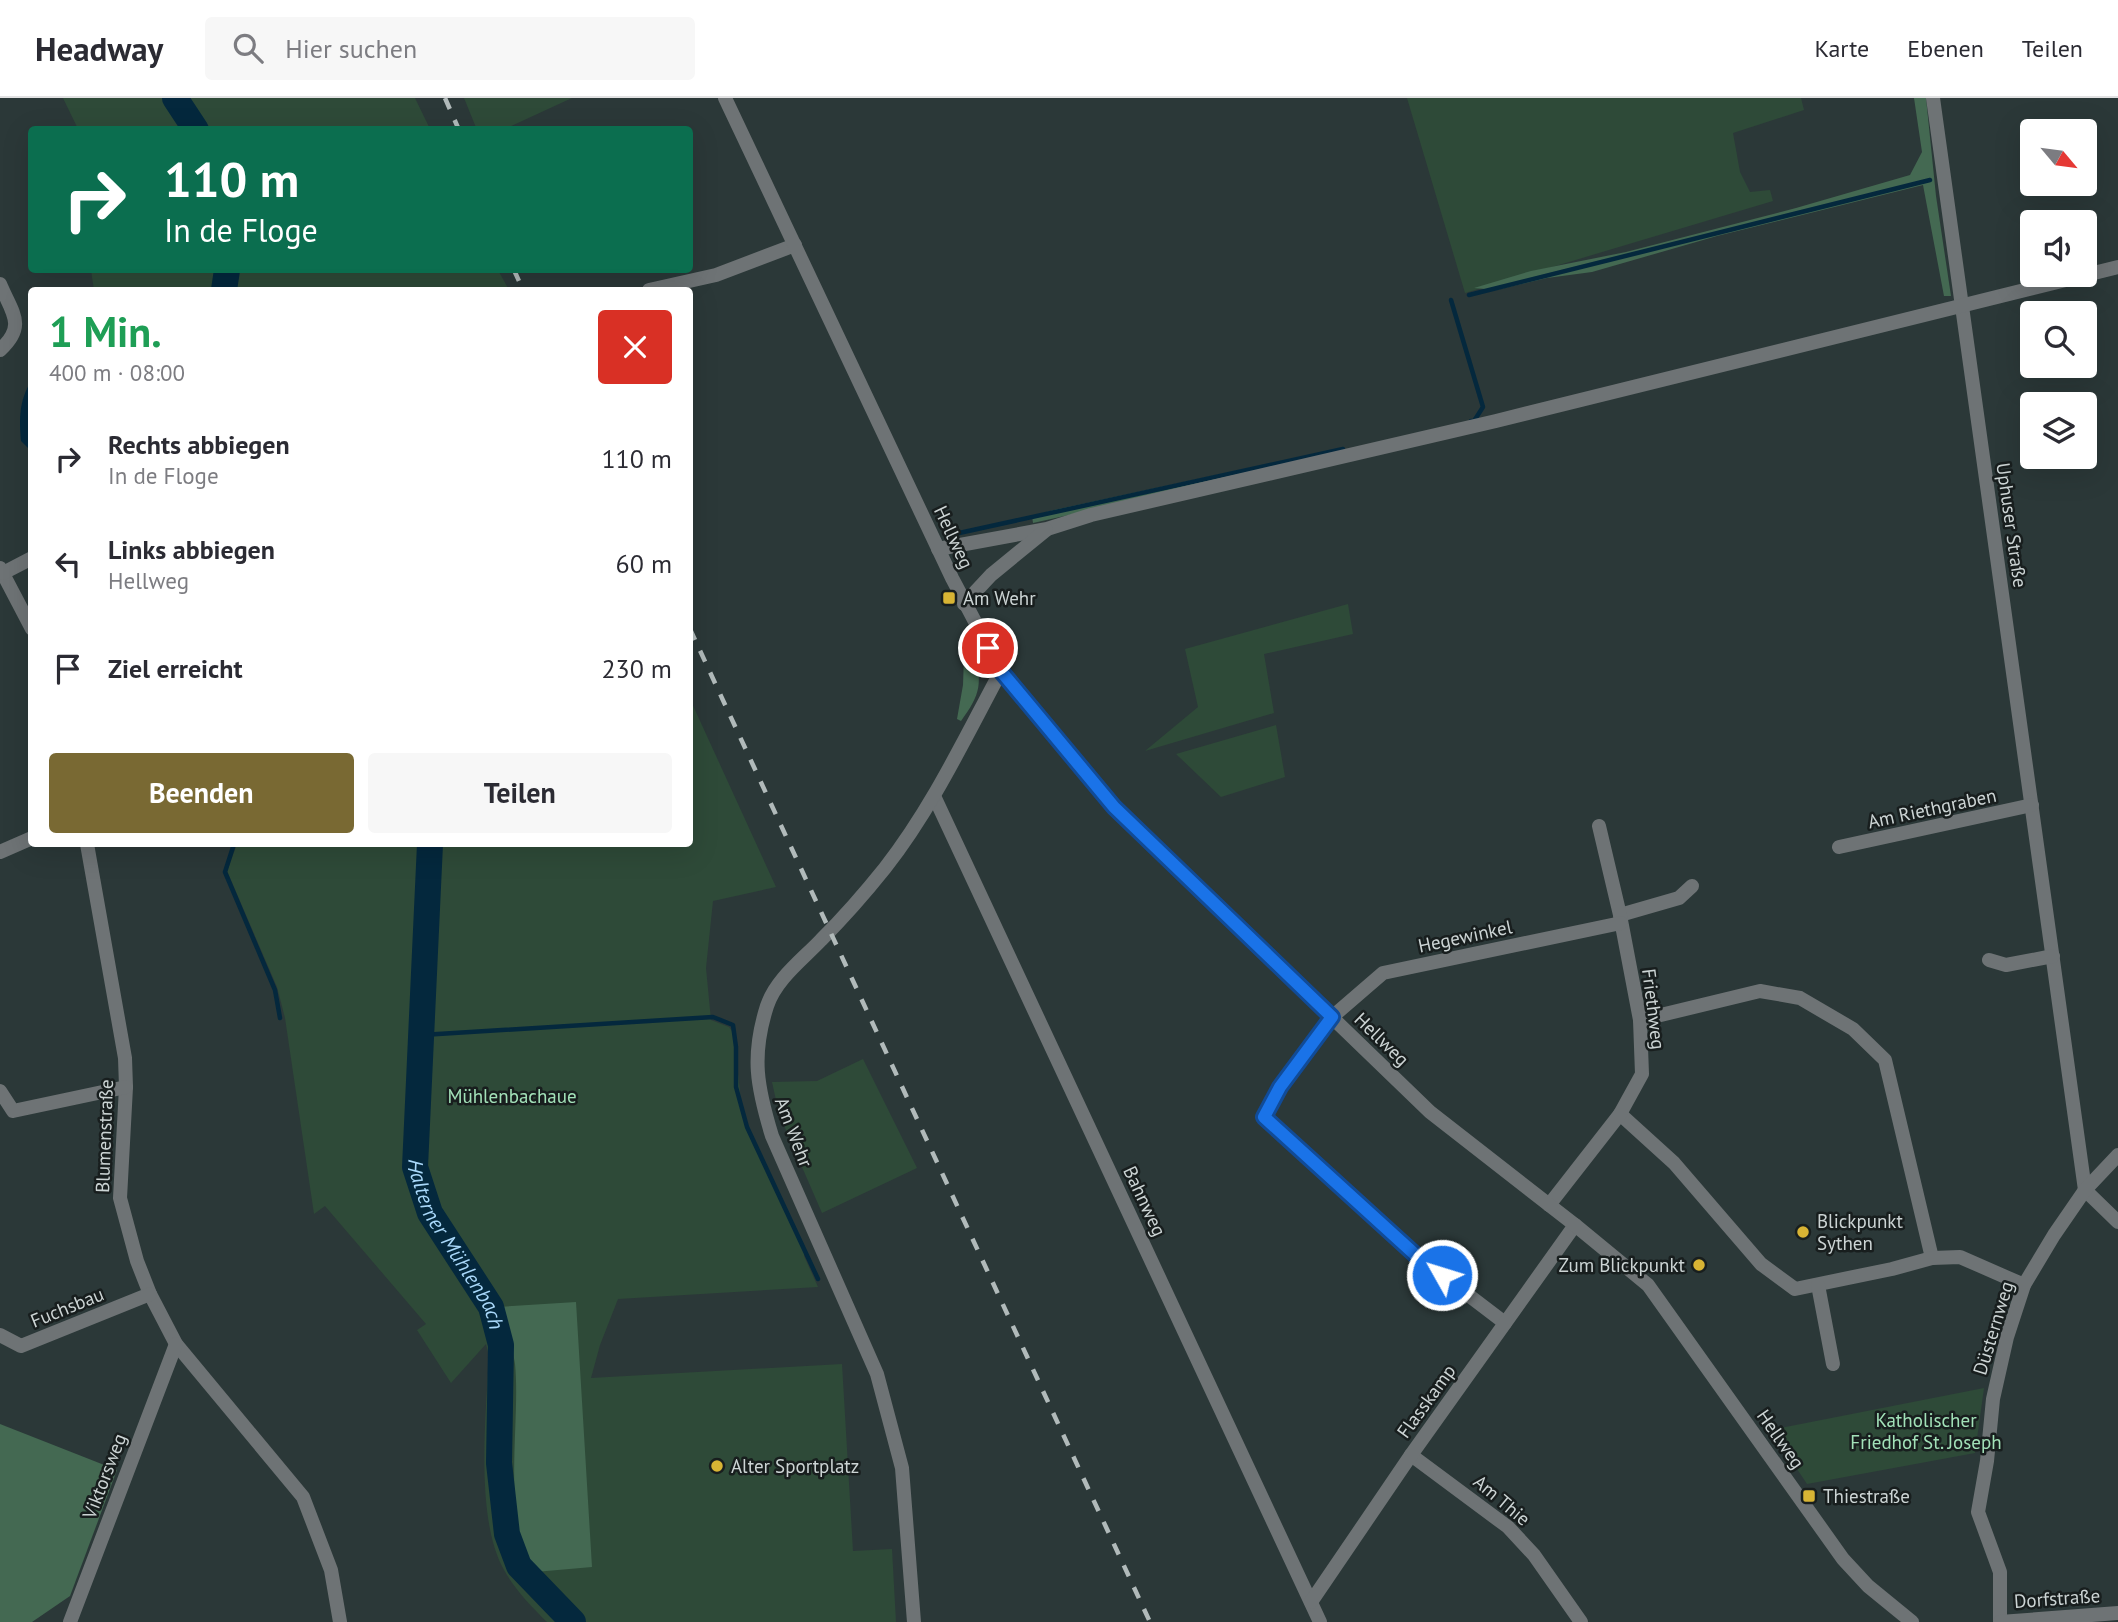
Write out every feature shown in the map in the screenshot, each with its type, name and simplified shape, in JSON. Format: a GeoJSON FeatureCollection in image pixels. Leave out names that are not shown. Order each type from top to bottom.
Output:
{"type":"FeatureCollection","features":[{"type":"Feature","properties":{"kind":"street","name":"Hellweg"},"geometry":{"type":"LineString","coordinates":[[725,98],[964,604],[1000,670],[1114,807],[1430,1112],[1648,1285],[1843,1559],[1868,1586],[1912,1622]]}},
{"type":"Feature","properties":{"kind":"street","name":"Uphuser Straße"},"geometry":{"type":"LineString","coordinates":[[1933,98],[2085,1190]]}},
{"type":"Feature","properties":{"kind":"street"},"geometry":{"type":"LineString","coordinates":[[662,287],[716,275],[795,245]]}},
{"type":"Feature","properties":{"kind":"street"},"geometry":{"type":"LineString","coordinates":[[938,549],[1047,529],[1091,515],[1510,418],[2118,267]]}},
{"type":"Feature","properties":{"kind":"street"},"geometry":{"type":"LineString","coordinates":[[0,284],[16,323],[15,334],[0,350]]}},
{"type":"Feature","properties":{"kind":"street"},"geometry":{"type":"LineString","coordinates":[[964,604],[991,575],[1047,529]]}},
{"type":"Feature","properties":{"kind":"street"},"geometry":{"type":"LineString","coordinates":[[28,561],[3,579],[28,622]]}},
{"type":"Feature","properties":{"kind":"street","name":"Am Wehr"},"geometry":{"type":"LineString","coordinates":[[914,1622],[902,1468],[877,1374],[772,1136],[760,1098],[755,1055],[768,1004],[780,981],[823,938],[885,868],[934,796],[1000,670]]}},
{"type":"Feature","properties":{"kind":"street","name":"Bahnweg"},"geometry":{"type":"LineString","coordinates":[[934,796],[1320,1622]]}},
{"type":"Feature","properties":{"kind":"street","name":"Am Riethgraben"},"geometry":{"type":"LineString","coordinates":[[1839,848],[2032,805]]}},
{"type":"Feature","properties":{"kind":"street","name":"Friethweg"},"geometry":{"type":"LineString","coordinates":[[1549,1205],[1620,1114],[1642,1074],[1640,1020],[1621,919],[1599,826]]}},
{"type":"Feature","properties":{"kind":"street"},"geometry":{"type":"LineString","coordinates":[[0,852],[28,840]]}},
{"type":"Feature","properties":{"kind":"street","name":"Blumenstraße"},"geometry":{"type":"LineString","coordinates":[[88,847],[125,1058],[120,1198],[137,1261],[150,1294],[176,1344],[303,1497],[331,1570],[338,1622]]}},
{"type":"Feature","properties":{"kind":"street"},"geometry":{"type":"LineString","coordinates":[[1621,919],[1679,898],[1692,886]]}},
{"type":"Feature","properties":{"kind":"street","name":"Hegewinkel"},"geometry":{"type":"LineString","coordinates":[[1505,1323],[1420,1259],[1264,1117],[1280,1087],[1332,1017],[1383,973],[1621,919]]}},
{"type":"Feature","properties":{"kind":"street"},"geometry":{"type":"LineString","coordinates":[[1989,960],[2006,965],[2053,957]]}},
{"type":"Feature","properties":{"kind":"street"},"geometry":{"type":"LineString","coordinates":[[1640,1020],[1760,991],[1800,998],[1853,1029],[1885,1060],[1932,1258]]}},
{"type":"Feature","properties":{"kind":"street"},"geometry":{"type":"LineString","coordinates":[[0,1091],[13,1111],[126,1087]]}},
{"type":"Feature","properties":{"kind":"street"},"geometry":{"type":"LineString","coordinates":[[1620,1114],[1674,1163],[1761,1264],[1796,1289],[1932,1258],[1960,1257],[2024,1285]]}},
{"type":"Feature","properties":{"kind":"street","name":"Düsternweg"},"geometry":{"type":"LineString","coordinates":[[2000,1622],[2000,1572],[1978,1512],[1987,1461],[1993,1399],[2007,1337],[2024,1285],[2054,1235],[2085,1190],[2118,1155]]}},
{"type":"Feature","properties":{"kind":"street"},"geometry":{"type":"LineString","coordinates":[[2085,1190],[2118,1222]]}},
{"type":"Feature","properties":{"kind":"street","name":"Flasskamp"},"geometry":{"type":"LineString","coordinates":[[1311,1602],[1411,1455],[1575,1225]]}},
{"type":"Feature","properties":{"kind":"street"},"geometry":{"type":"LineString","coordinates":[[1818,1285],[1833,1364]]}},
{"type":"Feature","properties":{"kind":"street","name":"Fuchsbau"},"geometry":{"type":"LineString","coordinates":[[0,1335],[21,1346],[150,1294]]}},
{"type":"Feature","properties":{"kind":"street","name":"Viktorsweg"},"geometry":{"type":"LineString","coordinates":[[70,1622],[176,1344]]}},
{"type":"Feature","properties":{"kind":"street","name":"Am Thie"},"geometry":{"type":"LineString","coordinates":[[1411,1455],[1508,1527],[1534,1555],[1581,1622]]}},
{"type":"Feature","properties":{"kind":"street","name":"Dorfstraße"},"geometry":{"type":"LineString","coordinates":[[2000,1622],[2118,1613]]}},
{"type":"Feature","properties":{"kind":"green space"},"geometry":{"type":"Polygon","coordinates":[[[63,98],[415,98],[429,126],[77,126],[63,98]]]}},
{"type":"Feature","properties":{"kind":"green space"},"geometry":{"type":"Polygon","coordinates":[[[464,98],[572,98],[511,126],[475,126],[464,98]]]}},
{"type":"Feature","properties":{"kind":"green space"},"geometry":{"type":"Polygon","coordinates":[[[1407,98],[1801,98],[1804,110],[1733,133],[1740,172],[1750,192],[1770,190],[1773,201],[1465,293],[1407,98]]]}},
{"type":"Feature","properties":{"kind":"green space"},"geometry":{"type":"Polygon","coordinates":[[[1914,98],[1926,98],[1936,196],[1951,296],[1944,296],[1923,185],[1717,236],[1592,272],[1547,278],[1496,290],[1474,288],[1531,271],[1626,252],[1796,208],[1910,175],[1922,152],[1914,98]]]}},
{"type":"Feature","properties":{"kind":"green space"},"geometry":{"type":"Polygon","coordinates":[[[91,273],[500,273],[507,287],[94,287],[91,273]]]}},
{"type":"Feature","properties":{"kind":"green space"},"geometry":{"type":"Polygon","coordinates":[[[1305,456],[1307,462],[1033,523],[1032,516],[1054,510],[1305,456]]]}},
{"type":"Feature","properties":{"kind":"green space"},"geometry":{"type":"Polygon","coordinates":[[[1348,604],[1353,634],[1264,654],[1274,713],[1145,751],[1198,707],[1185,649],[1348,604]]]}},
{"type":"Feature","properties":{"kind":"green space"},"geometry":{"type":"Polygon","coordinates":[[[973,651],[978,671],[978,688],[973,703],[961,721],[957,719],[963,685],[964,656],[973,651]]]}},
{"type":"Feature","properties":{"kind":"green space","name":"Mühlenbachaue"},"geometry":{"type":"Polygon","coordinates":[[[693,706],[776,887],[713,901],[706,968],[711,1020],[729,1027],[734,1034],[741,1102],[749,1130],[805,1249],[804,1256],[818,1287],[618,1299],[600,1345],[591,1378],[842,1364],[853,1551],[892,1549],[896,1622],[547,1622],[529,1603],[503,1568],[494,1546],[489,1521],[484,1464],[489,1356],[486,1344],[451,1383],[417,1330],[426,1324],[325,1206],[314,1214],[285,1018],[277,987],[227,871],[236,847],[693,847],[693,706]]]}},
{"type":"Feature","properties":{"kind":"green space"},"geometry":{"type":"Polygon","coordinates":[[[1276,725],[1285,777],[1221,797],[1176,754],[1276,725]]]}},
{"type":"Feature","properties":{"kind":"green space"},"geometry":{"type":"Polygon","coordinates":[[[863,1059],[917,1168],[822,1213],[779,1114],[772,1082],[817,1081],[863,1059]]]}},
{"type":"Feature","properties":{"kind":"green space"},"geometry":{"type":"Polygon","coordinates":[[[576,1302],[592,1567],[535,1572],[524,1552],[518,1528],[514,1472],[515,1364],[498,1307],[576,1302]]]}},
{"type":"Feature","properties":{"kind":"green space","name":"Katholischer Friedhof St. Joseph"},"geometry":{"type":"Polygon","coordinates":[[[1984,1388],[1975,1453],[1807,1484],[1771,1430],[1984,1388]]]}},
{"type":"Feature","properties":{"kind":"green space"},"geometry":{"type":"Polygon","coordinates":[[[0,1424],[117,1470],[70,1596],[32,1622],[0,1622],[0,1424]]]}},
{"type":"Feature","properties":{"kind":"water"},"geometry":{"type":"Polygon","coordinates":[[[27,388],[28,448],[21,441],[20,425],[22,403],[27,388]]]}},
{"type":"Feature","properties":{"kind":"waterway","name":"Halterner Mühlenbach"},"geometry":{"type":"LineString","coordinates":[[175,98],[193,126]]}},
{"type":"Feature","properties":{"kind":"waterway"},"geometry":{"type":"LineString","coordinates":[[1469,295],[1930,180]]}},
{"type":"Feature","properties":{"kind":"waterway","name":"Halterner Mühlenbach"},"geometry":{"type":"LineString","coordinates":[[224,287],[227,273]]}},
{"type":"Feature","properties":{"kind":"waterway"},"geometry":{"type":"LineString","coordinates":[[1451,300],[1483,407],[1474,421],[1471,421]]}},
{"type":"Feature","properties":{"kind":"waterway"},"geometry":{"type":"LineString","coordinates":[[950,535],[1343,449]]}},
{"type":"Feature","properties":{"kind":"waterway"},"geometry":{"type":"LineString","coordinates":[[233,847],[225,872],[275,990],[280,1018]]}},
{"type":"Feature","properties":{"kind":"waterway","name":"Halterner Mühlenbach"},"geometry":{"type":"LineString","coordinates":[[430,847],[415,1167],[430,1213],[491,1307],[501,1345],[499,1463],[507,1534],[519,1566],[573,1622]]}},
{"type":"Feature","properties":{"kind":"waterway"},"geometry":{"type":"LineString","coordinates":[[422,1035],[713,1017],[733,1025],[736,1087],[747,1127],[818,1279]]}},
{"type":"Feature","properties":{"kind":"railway"},"geometry":{"type":"LineString","coordinates":[[445,98],[457,126]]}},
{"type":"Feature","properties":{"kind":"railway"},"geometry":{"type":"LineString","coordinates":[[515,273],[522,287]]}},
{"type":"Feature","properties":{"kind":"railway"},"geometry":{"type":"LineString","coordinates":[[693,635],[1150,1622]]}},
{"type":"Feature","properties":{"kind":"place","name":"Am Wehr"},"geometry":{"type":"Point","coordinates":[949,598]}},
{"type":"Feature","properties":{"kind":"place","name":"Blickpunkt Sythen"},"geometry":{"type":"Point","coordinates":[1803,1232]}},
{"type":"Feature","properties":{"kind":"place","name":"Zum Blickpunkt"},"geometry":{"type":"Point","coordinates":[1699,1265]}},
{"type":"Feature","properties":{"kind":"place","name":"Alter Sportplatz"},"geometry":{"type":"Point","coordinates":[717,1466]}},
{"type":"Feature","properties":{"kind":"place","name":"Thiestraße"},"geometry":{"type":"Point","coordinates":[1809,1496]}},
{"type":"Feature","properties":{"kind":"route"},"geometry":{"type":"LineString","coordinates":[[988,648],[1000,670],[1114,807],[1332,1017],[1280,1087],[1264,1117],[1420,1259],[1442,1275]]}}]}
